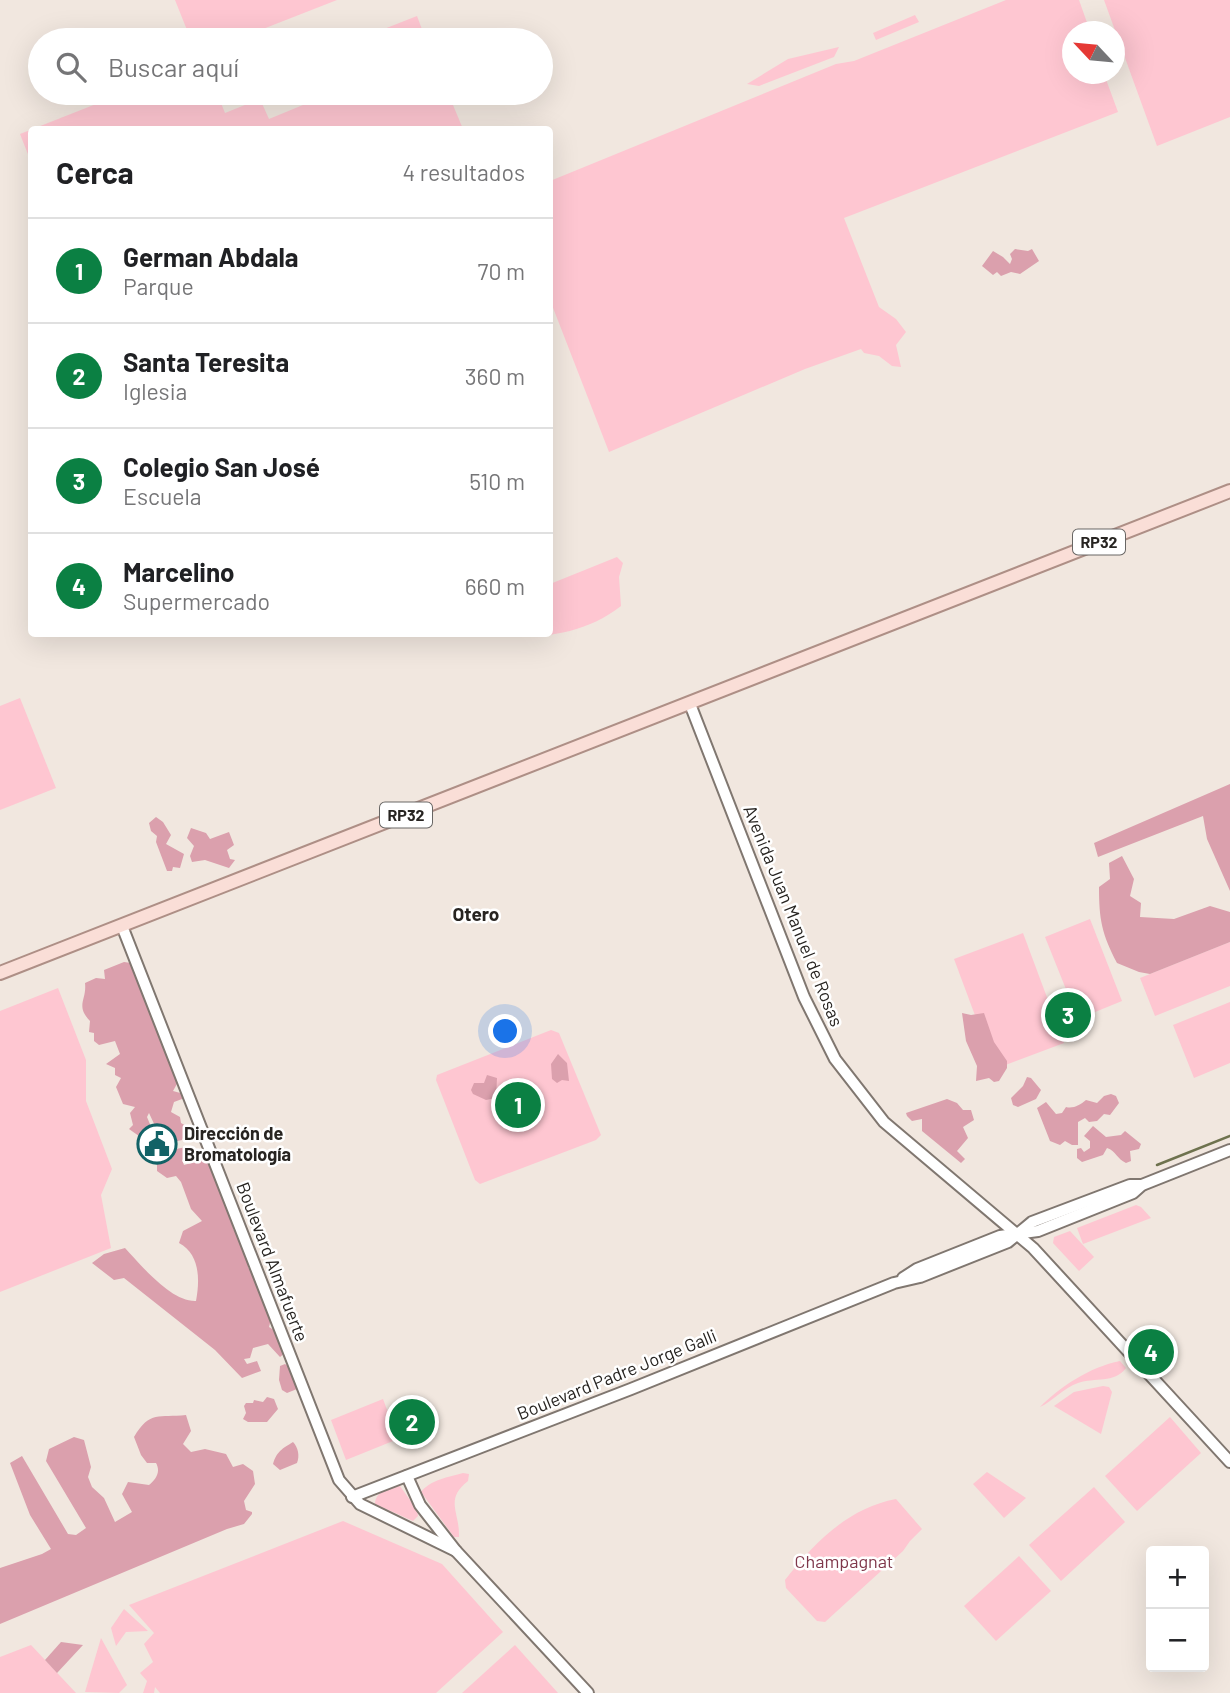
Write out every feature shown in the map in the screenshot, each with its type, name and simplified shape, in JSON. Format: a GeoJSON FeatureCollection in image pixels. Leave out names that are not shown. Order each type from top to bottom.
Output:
{"type":"FeatureCollection","features":[{"type":"Feature","properties":{"kind":"main road","name":"RP32"},"geometry":{"type":"LineString","coordinates":[[0,973],[1230,491]]}},
{"type":"Feature","properties":{"kind":"main road","name":"Avenida Juan Manuel de Rosas"},"geometry":{"type":"LineString","coordinates":[[690,704],[804,997],[835,1059],[861,1095],[894,1131],[1018,1234],[1230,1462]]}},
{"type":"Feature","properties":{"kind":"main road","name":"Boulevard Almafuerte"},"geometry":{"type":"LineString","coordinates":[[121,926],[339,1480],[352,1497],[367,1508],[412,1527],[456,1551]]}},
{"type":"Feature","properties":{"kind":"main road","name":"Boulevard Padre Jorge Galli"},"geometry":{"type":"LineString","coordinates":[[352,1497],[894,1283],[920,1277],[996,1247],[1018,1234],[1038,1231],[1133,1194],[1142,1185],[1230,1150]]}},
{"type":"Feature","properties":{"kind":"main road","name":"Boulevard Almafuerte"},"geometry":{"type":"LineString","coordinates":[[407,1476],[420,1505],[456,1551],[588,1693]]}},
{"type":"Feature","properties":{"kind":"green space"},"geometry":{"type":"Polygon","coordinates":[[[175,0],[337,0],[266,28],[186,28],[175,0]]]}},
{"type":"Feature","properties":{"kind":"green space"},"geometry":{"type":"Polygon","coordinates":[[[1006,0],[1079,0],[1086,21],[1062,21],[1062,84],[1108,84],[1118,112],[844,218],[879,307],[896,319],[906,332],[896,345],[901,367],[892,366],[879,356],[864,353],[861,349],[805,369],[609,452],[553,308],[553,180],[836,64],[854,61],[1006,0]]]}},
{"type":"Feature","properties":{"kind":"green space"},"geometry":{"type":"Polygon","coordinates":[[[1104,0],[1230,0],[1230,117],[1157,146],[1125,58],[1125,21],[1112,21],[1104,0]]]}},
{"type":"Feature","properties":{"kind":"green space"},"geometry":{"type":"Polygon","coordinates":[[[915,15],[919,22],[876,40],[873,33],[915,15]]]}},
{"type":"Feature","properties":{"kind":"green space"},"geometry":{"type":"Polygon","coordinates":[[[417,16],[422,28],[386,28],[417,16]]]}},
{"type":"Feature","properties":{"kind":"green space"},"geometry":{"type":"Polygon","coordinates":[[[839,47],[834,57],[759,86],[747,84],[788,59],[839,47]]]}},
{"type":"Feature","properties":{"kind":"green space"},"geometry":{"type":"Polygon","coordinates":[[[94,105],[222,105],[225,113],[245,105],[263,105],[269,119],[303,105],[453,105],[462,126],[40,126],[94,105]]]}},
{"type":"Feature","properties":{"kind":"green space"},"geometry":{"type":"Polygon","coordinates":[[[28,131],[28,154],[20,134],[28,131]]]}},
{"type":"Feature","properties":{"kind":"green space"},"geometry":{"type":"Polygon","coordinates":[[[617,557],[623,563],[619,577],[621,606],[580,628],[553,634],[553,583],[617,557]]]}},
{"type":"Feature","properties":{"kind":"green space"},"geometry":{"type":"Polygon","coordinates":[[[20,698],[56,788],[0,810],[0,706],[20,698]]]}},
{"type":"Feature","properties":{"kind":"green space"},"geometry":{"type":"Polygon","coordinates":[[[1090,919],[1122,1001],[1078,1019],[1045,937],[1090,919]]]}},
{"type":"Feature","properties":{"kind":"green space"},"geometry":{"type":"Polygon","coordinates":[[[1023,933],[1064,1043],[995,1069],[954,959],[1023,933]]]}},
{"type":"Feature","properties":{"kind":"green space"},"geometry":{"type":"Polygon","coordinates":[[[1230,942],[1230,986],[1155,1016],[1140,978],[1230,942]]]}},
{"type":"Feature","properties":{"kind":"green space"},"geometry":{"type":"Polygon","coordinates":[[[58,988],[86,1060],[86,1101],[112,1169],[101,1195],[111,1248],[0,1292],[0,1011],[58,988]]]}},
{"type":"Feature","properties":{"kind":"green space"},"geometry":{"type":"Polygon","coordinates":[[[1230,1002],[1230,1063],[1194,1078],[1173,1025],[1230,1002]]]}},
{"type":"Feature","properties":{"kind":"green space"},"geometry":{"type":"Polygon","coordinates":[[[551,1030],[559,1033],[601,1135],[596,1140],[480,1184],[475,1180],[436,1080],[437,1075],[551,1030]]]}},
{"type":"Feature","properties":{"kind":"green space"},"geometry":{"type":"Polygon","coordinates":[[[1136,1205],[1151,1218],[1083,1244],[1077,1228],[1136,1205]]]}},
{"type":"Feature","properties":{"kind":"green space"},"geometry":{"type":"Polygon","coordinates":[[[1070,1231],[1094,1257],[1079,1271],[1053,1243],[1054,1237],[1070,1231]]]}},
{"type":"Feature","properties":{"kind":"green space"},"geometry":{"type":"Polygon","coordinates":[[[1120,1361],[1126,1368],[1116,1376],[1078,1383],[1040,1407],[1077,1378],[1120,1361]]]}},
{"type":"Feature","properties":{"kind":"green space"},"geometry":{"type":"Polygon","coordinates":[[[1109,1387],[1112,1392],[1101,1434],[1054,1406],[1074,1392],[1109,1387]]]}},
{"type":"Feature","properties":{"kind":"green space"},"geometry":{"type":"Polygon","coordinates":[[[383,1399],[398,1439],[346,1460],[331,1420],[383,1399]]]}},
{"type":"Feature","properties":{"kind":"green space"},"geometry":{"type":"Polygon","coordinates":[[[1170,1417],[1201,1453],[1137,1511],[1105,1476],[1170,1417]]]}},
{"type":"Feature","properties":{"kind":"green space"},"geometry":{"type":"Polygon","coordinates":[[[987,1472],[1026,1498],[1004,1518],[973,1484],[987,1472]]]}},
{"type":"Feature","properties":{"kind":"green space"},"geometry":{"type":"Polygon","coordinates":[[[463,1473],[469,1474],[468,1481],[455,1500],[459,1537],[454,1537],[421,1492],[435,1482],[463,1473]]]}},
{"type":"Feature","properties":{"kind":"green space"},"geometry":{"type":"Polygon","coordinates":[[[400,1486],[417,1510],[418,1516],[413,1521],[375,1504],[380,1493],[400,1486]]]}},
{"type":"Feature","properties":{"kind":"green space"},"geometry":{"type":"Polygon","coordinates":[[[1094,1487],[1125,1522],[1061,1581],[1029,1545],[1094,1487]]]}},
{"type":"Feature","properties":{"kind":"green space","name":"Champagnat"},"geometry":{"type":"Polygon","coordinates":[[[896,1499],[922,1529],[903,1551],[825,1622],[817,1621],[786,1588],[785,1580],[833,1529],[862,1510],[896,1499]]]}},
{"type":"Feature","properties":{"kind":"green space"},"geometry":{"type":"Polygon","coordinates":[[[343,1521],[442,1564],[503,1632],[436,1693],[160,1693],[155,1687],[154,1693],[143,1693],[147,1681],[140,1673],[153,1662],[144,1644],[154,1633],[129,1605],[343,1521]]]}},
{"type":"Feature","properties":{"kind":"green space"},"geometry":{"type":"Polygon","coordinates":[[[1019,1556],[1051,1591],[996,1641],[964,1606],[1019,1556]]]}},
{"type":"Feature","properties":{"kind":"green space"},"geometry":{"type":"Polygon","coordinates":[[[124,1609],[148,1631],[126,1632],[116,1646],[111,1628],[124,1609]]]}},
{"type":"Feature","properties":{"kind":"green space"},"geometry":{"type":"Polygon","coordinates":[[[101,1638],[127,1685],[119,1693],[85,1692],[101,1638]]]}},
{"type":"Feature","properties":{"kind":"green space"},"geometry":{"type":"Polygon","coordinates":[[[31,1645],[76,1693],[0,1693],[0,1657],[31,1645]]]}},
{"type":"Feature","properties":{"kind":"green space"},"geometry":{"type":"Polygon","coordinates":[[[515,1645],[558,1693],[462,1693],[515,1645]]]}},
{"type":"Feature","properties":{"kind":"shaded area"},"geometry":{"type":"Polygon","coordinates":[[[1015,249],[1032,249],[1039,261],[1020,274],[1011,272],[1001,276],[997,272],[993,275],[982,266],[993,251],[1010,264],[1010,254],[1015,249]]]}},
{"type":"Feature","properties":{"kind":"shaded area"},"geometry":{"type":"Polygon","coordinates":[[[1230,784],[1230,891],[1207,839],[1203,816],[1098,857],[1094,843],[1230,784]]]}},
{"type":"Feature","properties":{"kind":"shaded area"},"geometry":{"type":"Polygon","coordinates":[[[156,817],[163,822],[171,835],[166,844],[184,854],[180,868],[173,867],[172,871],[167,871],[156,842],[157,836],[151,831],[149,823],[156,817]]]}},
{"type":"Feature","properties":{"kind":"shaded area"},"geometry":{"type":"Polygon","coordinates":[[[191,828],[206,833],[210,839],[229,832],[234,845],[227,850],[230,859],[235,860],[229,868],[205,860],[192,862],[190,856],[194,846],[187,838],[191,828]]]}},
{"type":"Feature","properties":{"kind":"shaded area"},"geometry":{"type":"Polygon","coordinates":[[[1122,856],[1134,879],[1130,896],[1141,903],[1140,917],[1174,919],[1210,906],[1230,912],[1230,942],[1150,974],[1117,963],[1102,926],[1099,887],[1110,879],[1109,863],[1122,856]]]}},
{"type":"Feature","properties":{"kind":"shaded area"},"geometry":{"type":"Polygon","coordinates":[[[124,962],[131,963],[134,967],[178,1082],[173,1091],[184,1094],[182,1099],[174,1102],[171,1112],[180,1117],[181,1123],[188,1127],[182,1140],[173,1142],[176,1149],[191,1146],[194,1148],[188,1157],[182,1160],[184,1165],[202,1160],[211,1162],[228,1207],[233,1229],[237,1233],[249,1263],[248,1268],[251,1269],[271,1319],[269,1327],[277,1332],[286,1352],[280,1357],[268,1344],[253,1348],[250,1358],[244,1359],[247,1364],[257,1361],[261,1371],[242,1378],[215,1350],[124,1278],[114,1280],[92,1263],[104,1254],[125,1248],[167,1289],[186,1300],[196,1301],[198,1276],[195,1261],[179,1243],[183,1231],[202,1221],[191,1209],[176,1176],[167,1178],[157,1171],[157,1164],[170,1154],[161,1129],[156,1128],[149,1113],[147,1117],[154,1134],[146,1141],[129,1129],[133,1125],[130,1113],[135,1107],[123,1104],[116,1087],[121,1078],[115,1075],[115,1068],[106,1064],[120,1054],[115,1041],[99,1045],[94,1041],[94,1033],[89,1032],[90,1021],[83,1011],[85,983],[96,978],[105,979],[104,970],[124,962]]]}},
{"type":"Feature","properties":{"kind":"shaded area"},"geometry":{"type":"Polygon","coordinates":[[[962,1013],[984,1013],[994,1042],[1007,1061],[1007,1068],[999,1081],[994,1082],[989,1078],[976,1081],[977,1066],[966,1041],[962,1013]]]}},
{"type":"Feature","properties":{"kind":"shaded area"},"geometry":{"type":"Polygon","coordinates":[[[558,1054],[567,1063],[569,1081],[562,1080],[557,1083],[552,1079],[551,1064],[558,1054]]]}},
{"type":"Feature","properties":{"kind":"shaded area"},"geometry":{"type":"Polygon","coordinates":[[[487,1075],[497,1078],[496,1098],[486,1100],[473,1094],[471,1090],[474,1083],[484,1083],[487,1075]]]}},
{"type":"Feature","properties":{"kind":"shaded area"},"geometry":{"type":"Polygon","coordinates":[[[1027,1077],[1041,1090],[1036,1099],[1018,1107],[1013,1105],[1011,1098],[1023,1086],[1027,1077]]]}},
{"type":"Feature","properties":{"kind":"shaded area"},"geometry":{"type":"Polygon","coordinates":[[[1104,1096],[1116,1096],[1119,1103],[1110,1115],[1104,1114],[1097,1121],[1089,1122],[1085,1118],[1078,1122],[1078,1145],[1065,1141],[1060,1145],[1050,1141],[1037,1108],[1046,1102],[1056,1114],[1062,1113],[1066,1107],[1076,1106],[1086,1100],[1097,1103],[1104,1096]]]}},
{"type":"Feature","properties":{"kind":"shaded area"},"geometry":{"type":"Polygon","coordinates":[[[947,1099],[957,1103],[963,1110],[971,1110],[974,1120],[963,1127],[968,1138],[957,1151],[965,1159],[961,1163],[922,1131],[922,1119],[912,1121],[906,1113],[947,1099]]]}},
{"type":"Feature","properties":{"kind":"shaded area"},"geometry":{"type":"Polygon","coordinates":[[[1093,1126],[1106,1137],[1121,1135],[1125,1131],[1141,1144],[1139,1149],[1130,1151],[1131,1161],[1126,1163],[1107,1148],[1103,1155],[1082,1162],[1077,1158],[1077,1149],[1081,1148],[1084,1152],[1090,1148],[1090,1141],[1084,1136],[1093,1126]]]}},
{"type":"Feature","properties":{"kind":"shaded area"},"geometry":{"type":"Polygon","coordinates":[[[285,1364],[295,1375],[297,1385],[297,1389],[287,1393],[282,1390],[279,1380],[280,1366],[285,1364]]]}},
{"type":"Feature","properties":{"kind":"shaded area"},"geometry":{"type":"Polygon","coordinates":[[[267,1397],[274,1399],[278,1409],[267,1422],[248,1422],[243,1419],[246,1403],[253,1403],[254,1400],[263,1402],[267,1397]]]}},
{"type":"Feature","properties":{"kind":"shaded area"},"geometry":{"type":"Polygon","coordinates":[[[186,1415],[191,1431],[183,1444],[191,1452],[205,1449],[226,1454],[233,1467],[243,1464],[253,1471],[255,1484],[244,1501],[246,1510],[252,1514],[244,1524],[0,1624],[0,1568],[51,1549],[30,1515],[10,1463],[22,1456],[68,1534],[76,1535],[86,1528],[46,1461],[49,1449],[74,1437],[84,1440],[91,1467],[88,1477],[92,1487],[104,1498],[115,1522],[132,1512],[122,1494],[128,1482],[149,1485],[158,1472],[156,1463],[147,1463],[141,1455],[134,1437],[150,1419],[186,1415]]]}},
{"type":"Feature","properties":{"kind":"shaded area"},"geometry":{"type":"Polygon","coordinates":[[[293,1442],[298,1452],[297,1463],[280,1470],[273,1464],[280,1451],[293,1442]]]}},
{"type":"Feature","properties":{"kind":"shaded area"},"geometry":{"type":"Polygon","coordinates":[[[61,1642],[83,1645],[57,1673],[45,1660],[61,1642]]]}},
{"type":"Feature","properties":{"kind":"waterway"},"geometry":{"type":"LineString","coordinates":[[1157,1165],[1230,1136]]}},
{"type":"Feature","properties":{"kind":"place","name":"Colegio San José"},"geometry":{"type":"Point","coordinates":[1068,1015]}},
{"type":"Feature","properties":{"kind":"place","name":"German Abdala"},"geometry":{"type":"Point","coordinates":[518,1105]}},
{"type":"Feature","properties":{"kind":"place","name":"Dirección de Bromatología"},"geometry":{"type":"Point","coordinates":[157,1144]}},
{"type":"Feature","properties":{"kind":"place","name":"Marcelino"},"geometry":{"type":"Point","coordinates":[1151,1352]}},
{"type":"Feature","properties":{"kind":"place","name":"Santa Teresita"},"geometry":{"type":"Point","coordinates":[412,1422]}},
{"type":"Feature","properties":{"kind":"district","name":"Otero"},"geometry":{"type":"Point","coordinates":[476,914]}}]}
